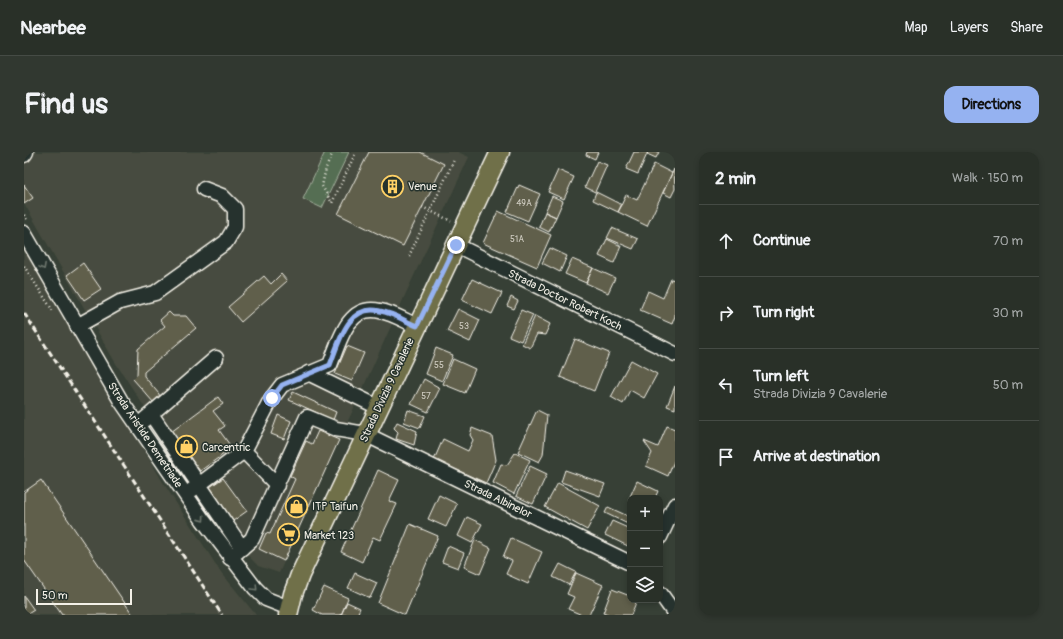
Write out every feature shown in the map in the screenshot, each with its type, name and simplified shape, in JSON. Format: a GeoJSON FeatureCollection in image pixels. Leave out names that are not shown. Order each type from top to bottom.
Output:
{"type":"FeatureCollection","features":[{"type":"Feature","properties":{"kind":"main road","name":"Strada Divizia 9 Cavalerie"},"geometry":{"type":"LineString","coordinates":[[289,612],[300,575],[378,406],[500,152]]}},
{"type":"Feature","properties":{"kind":"street"},"geometry":{"type":"LineString","coordinates":[[76,326],[120,302],[155,293],[226,242],[235,227],[235,209],[222,196],[204,189]]}},
{"type":"Feature","properties":{"kind":"street","name":"Strada Aristide Demetriade"},"geometry":{"type":"LineString","coordinates":[[24,233],[76,326],[137,425],[185,495],[230,558],[255,588],[266,599],[289,612]]}},
{"type":"Feature","properties":{"kind":"street","name":"Strada Doctor Robert Koch"},"geometry":{"type":"LineString","coordinates":[[456,245],[675,354]]}},
{"type":"Feature","properties":{"kind":"street"},"geometry":{"type":"LineString","coordinates":[[185,495],[244,451],[270,400],[282,385],[330,365],[348,322],[357,314],[368,309],[381,311],[417,326]]}},
{"type":"Feature","properties":{"kind":"street"},"geometry":{"type":"LineString","coordinates":[[137,425],[216,358]]}},
{"type":"Feature","properties":{"kind":"street"},"geometry":{"type":"LineString","coordinates":[[308,373],[378,406]]}},
{"type":"Feature","properties":{"kind":"street"},"geometry":{"type":"LineString","coordinates":[[151,414],[242,548]]}},
{"type":"Feature","properties":{"kind":"street","name":"Strada Albinelor"},"geometry":{"type":"LineString","coordinates":[[277,484],[307,417],[336,429],[365,434],[627,562]]}},
{"type":"Feature","properties":{"kind":"street"},"geometry":{"type":"LineString","coordinates":[[230,558],[252,540],[277,484],[244,451]]}},
{"type":"Feature","properties":{"kind":"street"},"geometry":{"type":"LineString","coordinates":[[663,531],[675,505]]}},
{"type":"Feature","properties":{"kind":"street"},"geometry":{"type":"LineString","coordinates":[[663,597],[675,614]]}},
{"type":"Feature","properties":{"kind":"path"},"geometry":{"type":"LineString","coordinates":[[333,152],[326,168],[322,186],[332,203],[356,152]]}},
{"type":"Feature","properties":{"kind":"path"},"geometry":{"type":"LineString","coordinates":[[409,256],[454,160]]}},
{"type":"Feature","properties":{"kind":"path"},"geometry":{"type":"LineString","coordinates":[[422,207],[464,227]]}},
{"type":"Feature","properties":{"kind":"shaded area"},"geometry":{"type":"Polygon","coordinates":[[[24,152],[458,152],[469,157],[279,573],[258,566],[238,545],[179,460],[115,362],[24,203],[24,152]]]}},
{"type":"Feature","properties":{"kind":"shaded area"},"geometry":{"type":"Polygon","coordinates":[[[24,247],[164,484],[220,571],[256,615],[24,615],[24,247]]]}},
{"type":"Feature","properties":{"kind":"green space"},"geometry":{"type":"Polygon","coordinates":[[[325,152],[349,152],[322,208],[303,199],[325,152]]]}},
{"type":"Feature","properties":{"kind":"building","name":"Venue"},"geometry":{"type":"Polygon","coordinates":[[[369,152],[420,152],[444,164],[403,246],[338,214],[369,152]]]}},
{"type":"Feature","properties":{"kind":"building"},"geometry":{"type":"Polygon","coordinates":[[[587,152],[598,152],[595,159],[586,155],[587,152]]]}},
{"type":"Feature","properties":{"kind":"building"},"geometry":{"type":"Polygon","coordinates":[[[634,152],[648,152],[638,174],[626,169],[634,152]]]}},
{"type":"Feature","properties":{"kind":"building"},"geometry":{"type":"Polygon","coordinates":[[[648,152],[659,152],[656,158],[647,154],[648,152]]]}},
{"type":"Feature","properties":{"kind":"building"},"geometry":{"type":"Polygon","coordinates":[[[597,161],[607,165],[595,192],[585,187],[597,161]]]}},
{"type":"Feature","properties":{"kind":"building"},"geometry":{"type":"Polygon","coordinates":[[[654,164],[672,173],[647,226],[618,212],[626,195],[637,200],[654,164]]]}},
{"type":"Feature","properties":{"kind":"building"},"geometry":{"type":"Polygon","coordinates":[[[674,169],[675,189],[671,197],[663,193],[674,169]]]}},
{"type":"Feature","properties":{"kind":"building"},"geometry":{"type":"Polygon","coordinates":[[[558,170],[574,177],[564,199],[548,192],[558,170]]]}},
{"type":"Feature","properties":{"kind":"building"},"geometry":{"type":"Polygon","coordinates":[[[24,185],[33,198],[24,204],[24,185]]]}},
{"type":"Feature","properties":{"kind":"building"},"geometry":{"type":"Polygon","coordinates":[[[519,185],[540,194],[528,221],[507,212],[519,185]]]}},
{"type":"Feature","properties":{"kind":"building"},"geometry":{"type":"Polygon","coordinates":[[[596,192],[622,205],[618,212],[593,200],[596,192]]]}},
{"type":"Feature","properties":{"kind":"building"},"geometry":{"type":"Polygon","coordinates":[[[552,196],[563,201],[556,217],[545,212],[552,196]]]}},
{"type":"Feature","properties":{"kind":"building"},"geometry":{"type":"Polygon","coordinates":[[[498,211],[551,235],[537,267],[483,243],[498,211]]]}},
{"type":"Feature","properties":{"kind":"building"},"geometry":{"type":"Polygon","coordinates":[[[545,212],[556,217],[549,232],[539,227],[545,212]]]}},
{"type":"Feature","properties":{"kind":"building"},"geometry":{"type":"Polygon","coordinates":[[[612,228],[638,239],[633,249],[607,238],[612,228]]]}},
{"type":"Feature","properties":{"kind":"building"},"geometry":{"type":"Polygon","coordinates":[[[607,239],[621,246],[614,263],[599,256],[607,239]]]}},
{"type":"Feature","properties":{"kind":"building"},"geometry":{"type":"Polygon","coordinates":[[[550,248],[567,256],[560,272],[542,263],[550,248]]]}},
{"type":"Feature","properties":{"kind":"building"},"geometry":{"type":"Polygon","coordinates":[[[572,259],[593,268],[586,283],[565,274],[572,259]]]}},
{"type":"Feature","properties":{"kind":"building"},"geometry":{"type":"Polygon","coordinates":[[[83,263],[101,289],[84,300],[67,275],[83,263]]]}},
{"type":"Feature","properties":{"kind":"building"},"geometry":{"type":"Polygon","coordinates":[[[593,268],[615,278],[608,293],[586,283],[593,268]]]}},
{"type":"Feature","properties":{"kind":"building"},"geometry":{"type":"Polygon","coordinates":[[[281,274],[287,281],[241,322],[228,307],[264,276],[271,284],[281,274]]]}},
{"type":"Feature","properties":{"kind":"building"},"geometry":{"type":"Polygon","coordinates":[[[472,279],[502,293],[492,314],[462,300],[472,279]]]}},
{"type":"Feature","properties":{"kind":"building"},"geometry":{"type":"Polygon","coordinates":[[[671,279],[675,280],[675,316],[672,324],[640,310],[648,291],[663,298],[671,279]]]}},
{"type":"Feature","properties":{"kind":"building"},"geometry":{"type":"Polygon","coordinates":[[[511,297],[518,301],[514,309],[507,306],[511,297]]]}},
{"type":"Feature","properties":{"kind":"building"},"geometry":{"type":"Polygon","coordinates":[[[458,309],[480,320],[470,342],[447,331],[458,309]]]}},
{"type":"Feature","properties":{"kind":"building"},"geometry":{"type":"Polygon","coordinates":[[[521,310],[533,315],[521,341],[509,336],[521,310]]]}},
{"type":"Feature","properties":{"kind":"building"},"geometry":{"type":"Polygon","coordinates":[[[169,312],[173,316],[186,316],[196,328],[144,372],[144,376],[159,394],[160,400],[154,403],[133,379],[137,375],[138,349],[165,326],[160,320],[169,312]]]}},
{"type":"Feature","properties":{"kind":"building"},"geometry":{"type":"Polygon","coordinates":[[[535,316],[550,324],[545,335],[537,334],[530,348],[522,344],[535,316]]]}},
{"type":"Feature","properties":{"kind":"building"},"geometry":{"type":"Polygon","coordinates":[[[575,339],[609,353],[594,391],[560,377],[575,339]]]}},
{"type":"Feature","properties":{"kind":"building"},"geometry":{"type":"Polygon","coordinates":[[[347,346],[364,353],[352,381],[335,374],[347,346]]]}},
{"type":"Feature","properties":{"kind":"building"},"geometry":{"type":"Polygon","coordinates":[[[436,348],[453,355],[442,381],[426,374],[436,348]]]}},
{"type":"Feature","properties":{"kind":"building"},"geometry":{"type":"Polygon","coordinates":[[[453,359],[475,369],[465,393],[443,384],[453,359]]]}},
{"type":"Feature","properties":{"kind":"building"},"geometry":{"type":"Polygon","coordinates":[[[631,360],[657,374],[644,398],[630,390],[623,404],[611,397],[631,360]]]}},
{"type":"Feature","properties":{"kind":"building"},"geometry":{"type":"Polygon","coordinates":[[[424,379],[440,388],[428,412],[411,404],[424,379]]]}},
{"type":"Feature","properties":{"kind":"building"},"geometry":{"type":"Polygon","coordinates":[[[675,386],[675,409],[667,406],[675,386]]]}},
{"type":"Feature","properties":{"kind":"building"},"geometry":{"type":"Polygon","coordinates":[[[293,392],[336,412],[333,420],[289,400],[293,392]]]}},
{"type":"Feature","properties":{"kind":"building"},"geometry":{"type":"Polygon","coordinates":[[[218,397],[223,404],[213,411],[225,426],[219,430],[232,448],[200,471],[171,432],[218,397]]]}},
{"type":"Feature","properties":{"kind":"building"},"geometry":{"type":"Polygon","coordinates":[[[408,410],[425,416],[420,428],[404,422],[408,410]]]}},
{"type":"Feature","properties":{"kind":"building"},"geometry":{"type":"Polygon","coordinates":[[[537,410],[547,415],[543,455],[539,462],[518,452],[537,410]]]}},
{"type":"Feature","properties":{"kind":"building"},"geometry":{"type":"Polygon","coordinates":[[[278,415],[291,421],[284,439],[271,434],[278,415]]]}},
{"type":"Feature","properties":{"kind":"building"},"geometry":{"type":"Polygon","coordinates":[[[397,422],[417,431],[414,445],[396,439],[398,432],[394,428],[397,422]]]}},
{"type":"Feature","properties":{"kind":"building"},"geometry":{"type":"Polygon","coordinates":[[[667,426],[675,429],[675,459],[668,476],[646,466],[652,453],[644,441],[658,447],[667,426]]]}},
{"type":"Feature","properties":{"kind":"building"},"geometry":{"type":"Polygon","coordinates":[[[472,428],[492,436],[496,460],[486,483],[434,460],[443,439],[468,451],[473,440],[470,435],[472,428]]]}},
{"type":"Feature","properties":{"kind":"building","name":"ITP Taifun"},"geometry":{"type":"Polygon","coordinates":[[[318,431],[339,440],[284,561],[259,549],[266,533],[270,534],[295,479],[290,476],[306,441],[312,444],[318,431]]]}},
{"type":"Feature","properties":{"kind":"building"},"geometry":{"type":"Polygon","coordinates":[[[515,453],[530,460],[514,494],[493,483],[501,464],[507,465],[515,453]]]}},
{"type":"Feature","properties":{"kind":"building"},"geometry":{"type":"Polygon","coordinates":[[[530,466],[547,474],[533,504],[516,496],[530,466]]]}},
{"type":"Feature","properties":{"kind":"building"},"geometry":{"type":"Polygon","coordinates":[[[378,470],[399,480],[389,501],[397,504],[380,540],[373,537],[362,562],[341,552],[378,470]]]}},
{"type":"Feature","properties":{"kind":"building"},"geometry":{"type":"Polygon","coordinates":[[[565,470],[605,484],[600,496],[561,482],[565,470]]]}},
{"type":"Feature","properties":{"kind":"building"},"geometry":{"type":"Polygon","coordinates":[[[223,478],[247,511],[233,521],[210,487],[223,478]]]}},
{"type":"Feature","properties":{"kind":"building"},"geometry":{"type":"Polygon","coordinates":[[[41,480],[133,615],[62,615],[24,560],[24,492],[41,480]]]}},
{"type":"Feature","properties":{"kind":"building"},"geometry":{"type":"Polygon","coordinates":[[[637,481],[658,491],[656,495],[631,495],[637,481]]]}},
{"type":"Feature","properties":{"kind":"building"},"geometry":{"type":"Polygon","coordinates":[[[558,483],[600,506],[587,530],[545,507],[558,483]]]}},
{"type":"Feature","properties":{"kind":"building"},"geometry":{"type":"Polygon","coordinates":[[[439,495],[457,504],[446,527],[428,519],[439,495]]]}},
{"type":"Feature","properties":{"kind":"building"},"geometry":{"type":"Polygon","coordinates":[[[608,507],[627,516],[627,524],[605,513],[608,507]]]}},
{"type":"Feature","properties":{"kind":"building"},"geometry":{"type":"Polygon","coordinates":[[[467,517],[482,524],[472,543],[458,536],[467,517]]]}},
{"type":"Feature","properties":{"kind":"building"},"geometry":{"type":"Polygon","coordinates":[[[612,521],[627,528],[627,546],[605,535],[612,521]]]}},
{"type":"Feature","properties":{"kind":"building"},"geometry":{"type":"Polygon","coordinates":[[[410,524],[438,536],[405,615],[378,603],[410,524]]]}},
{"type":"Feature","properties":{"kind":"building"},"geometry":{"type":"Polygon","coordinates":[[[511,538],[542,552],[528,584],[506,574],[512,561],[503,557],[511,538]]]}},
{"type":"Feature","properties":{"kind":"building"},"geometry":{"type":"Polygon","coordinates":[[[475,540],[491,548],[480,574],[464,567],[475,540]]]}},
{"type":"Feature","properties":{"kind":"building"},"geometry":{"type":"Polygon","coordinates":[[[448,546],[464,553],[458,568],[442,562],[448,546]]]}},
{"type":"Feature","properties":{"kind":"building"},"geometry":{"type":"Polygon","coordinates":[[[560,564],[576,572],[569,585],[553,577],[560,564]]]}},
{"type":"Feature","properties":{"kind":"building"},"geometry":{"type":"Polygon","coordinates":[[[355,573],[377,583],[370,598],[348,588],[355,573]]]}},
{"type":"Feature","properties":{"kind":"building"},"geometry":{"type":"Polygon","coordinates":[[[576,573],[603,585],[589,615],[582,615],[568,609],[574,597],[567,594],[576,573]]]}},
{"type":"Feature","properties":{"kind":"building"},"geometry":{"type":"Polygon","coordinates":[[[324,587],[348,598],[341,615],[322,615],[313,610],[324,587]]]}},
{"type":"Feature","properties":{"kind":"building"},"geometry":{"type":"Polygon","coordinates":[[[612,589],[627,595],[627,603],[636,603],[631,615],[608,615],[603,613],[612,589]]]}},
{"type":"Feature","properties":{"kind":"building"},"geometry":{"type":"Polygon","coordinates":[[[24,596],[34,610],[26,615],[24,615],[24,596]]]}},
{"type":"Feature","properties":{"kind":"building"},"geometry":{"type":"Polygon","coordinates":[[[347,602],[360,608],[357,615],[341,615],[347,602]]]}},
{"type":"Feature","properties":{"kind":"railway"},"geometry":{"type":"LineString","coordinates":[[24,313],[222,615]]}},
{"type":"Feature","properties":{"kind":"place","name":"Venue"},"geometry":{"type":"Point","coordinates":[393,186]}},
{"type":"Feature","properties":{"kind":"place","name":"Carcentric"},"geometry":{"type":"Point","coordinates":[186,447]}},
{"type":"Feature","properties":{"kind":"place","name":"ITP Taifun"},"geometry":{"type":"Point","coordinates":[296,506]}},
{"type":"Feature","properties":{"kind":"place","name":"Market 123"},"geometry":{"type":"Point","coordinates":[289,535]}},
{"type":"Feature","properties":{"kind":"route"},"geometry":{"type":"LineString","coordinates":[[272,398],[282,385],[330,365],[348,322],[357,314],[368,309],[381,311],[417,326],[456,245]]}}]}
